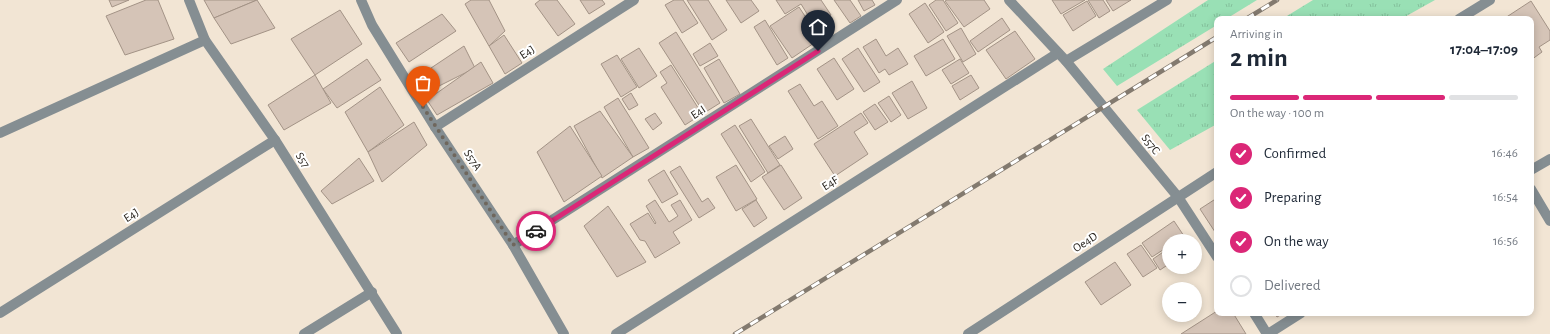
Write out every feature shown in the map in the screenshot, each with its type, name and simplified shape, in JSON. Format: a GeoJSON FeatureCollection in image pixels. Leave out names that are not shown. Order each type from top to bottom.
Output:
{"type":"FeatureCollection","features":[{"type":"Feature","properties":{"kind":"street","name":"S57"},"geometry":{"type":"LineString","coordinates":[[189,0],[205,40],[275,140],[397,334]]}},
{"type":"Feature","properties":{"kind":"street","name":"S57A"},"geometry":{"type":"LineString","coordinates":[[361,0],[372,25],[435,127],[513,245],[564,334]]}},
{"type":"Feature","properties":{"kind":"street","name":"E4J"},"geometry":{"type":"LineString","coordinates":[[435,127],[634,0]]}},
{"type":"Feature","properties":{"kind":"street","name":"E4I"},"geometry":{"type":"LineString","coordinates":[[513,245],[897,0]]}},
{"type":"Feature","properties":{"kind":"street","name":"S57C"},"geometry":{"type":"LineString","coordinates":[[1009,0],[1066,61],[1178,197],[1214,252]]}},
{"type":"Feature","properties":{"kind":"street"},"geometry":{"type":"LineString","coordinates":[[1066,61],[1167,0]]}},
{"type":"Feature","properties":{"kind":"street"},"geometry":{"type":"LineString","coordinates":[[1464,16],[1490,0]]}},
{"type":"Feature","properties":{"kind":"street"},"geometry":{"type":"LineString","coordinates":[[0,133],[205,40]]}},
{"type":"Feature","properties":{"kind":"street","name":"E4F"},"geometry":{"type":"LineString","coordinates":[[616,334],[1058,53]]}},
{"type":"Feature","properties":{"kind":"street","name":"E4J"},"geometry":{"type":"LineString","coordinates":[[0,312],[275,140]]}},
{"type":"Feature","properties":{"kind":"street"},"geometry":{"type":"LineString","coordinates":[[1534,168],[1550,159]]}},
{"type":"Feature","properties":{"kind":"street","name":"Oe4D"},"geometry":{"type":"LineString","coordinates":[[968,334],[1214,174]]}},
{"type":"Feature","properties":{"kind":"street"},"geometry":{"type":"LineString","coordinates":[[1534,194],[1550,221]]}},
{"type":"Feature","properties":{"kind":"street"},"geometry":{"type":"LineString","coordinates":[[304,334],[372,292]]}},
{"type":"Feature","properties":{"kind":"street"},"geometry":{"type":"LineString","coordinates":[[1256,316],[1267,334],[1297,316]]}},
{"type":"Feature","properties":{"kind":"green space"},"geometry":{"type":"Polygon","coordinates":[[[1208,0],[1257,0],[1231,16],[1214,16],[1214,27],[1117,86],[1103,69],[1208,0]]]}},
{"type":"Feature","properties":{"kind":"green space"},"geometry":{"type":"Polygon","coordinates":[[[1313,0],[1435,0],[1406,16],[1287,16],[1313,0]]]}},
{"type":"Feature","properties":{"kind":"green space"},"geometry":{"type":"Polygon","coordinates":[[[1214,62],[1214,126],[1170,150],[1137,110],[1214,62]]]}},
{"type":"Feature","properties":{"kind":"building"},"geometry":{"type":"Polygon","coordinates":[[[109,0],[129,0],[112,7],[109,0]]]}},
{"type":"Feature","properties":{"kind":"building"},"geometry":{"type":"Polygon","coordinates":[[[146,0],[158,0],[174,39],[125,55],[106,16],[146,0]]]}},
{"type":"Feature","properties":{"kind":"building"},"geometry":{"type":"Polygon","coordinates":[[[204,0],[257,0],[214,18],[204,0]]]}},
{"type":"Feature","properties":{"kind":"building"},"geometry":{"type":"Polygon","coordinates":[[[257,0],[275,28],[231,44],[214,18],[257,0]]]}},
{"type":"Feature","properties":{"kind":"building"},"geometry":{"type":"Polygon","coordinates":[[[471,0],[489,0],[505,31],[489,46],[465,4],[471,0]]]}},
{"type":"Feature","properties":{"kind":"building"},"geometry":{"type":"Polygon","coordinates":[[[540,0],[557,0],[575,24],[558,36],[535,4],[540,0]]]}},
{"type":"Feature","properties":{"kind":"building"},"geometry":{"type":"Polygon","coordinates":[[[580,0],[602,0],[605,4],[589,14],[580,0]]]}},
{"type":"Feature","properties":{"kind":"building"},"geometry":{"type":"Polygon","coordinates":[[[674,0],[683,0],[698,23],[682,33],[665,5],[674,0]]]}},
{"type":"Feature","properties":{"kind":"building"},"geometry":{"type":"Polygon","coordinates":[[[687,0],[708,0],[727,30],[712,40],[687,0]]]}},
{"type":"Feature","properties":{"kind":"building"},"geometry":{"type":"Polygon","coordinates":[[[726,0],[751,0],[759,11],[741,23],[726,0]]]}},
{"type":"Feature","properties":{"kind":"building"},"geometry":{"type":"Polygon","coordinates":[[[776,0],[821,0],[831,15],[814,25],[801,4],[785,14],[776,0]]]}},
{"type":"Feature","properties":{"kind":"building"},"geometry":{"type":"Polygon","coordinates":[[[834,0],[850,0],[861,16],[850,23],[834,0]]]}},
{"type":"Feature","properties":{"kind":"building"},"geometry":{"type":"Polygon","coordinates":[[[858,0],[872,0],[875,5],[864,11],[858,0]]]}},
{"type":"Feature","properties":{"kind":"building"},"geometry":{"type":"Polygon","coordinates":[[[936,0],[943,0],[958,23],[946,31],[929,5],[936,0]]]}},
{"type":"Feature","properties":{"kind":"building"},"geometry":{"type":"Polygon","coordinates":[[[984,0],[990,9],[964,27],[945,1],[984,0]]]}},
{"type":"Feature","properties":{"kind":"building"},"geometry":{"type":"Polygon","coordinates":[[[1052,0],[1085,0],[1061,14],[1052,0]]]}},
{"type":"Feature","properties":{"kind":"building"},"geometry":{"type":"Polygon","coordinates":[[[1088,0],[1103,0],[1110,11],[1099,18],[1088,0]]]}},
{"type":"Feature","properties":{"kind":"building"},"geometry":{"type":"Polygon","coordinates":[[[1106,0],[1131,0],[1113,11],[1106,0]]]}},
{"type":"Feature","properties":{"kind":"building"},"geometry":{"type":"Polygon","coordinates":[[[1087,1],[1096,16],[1073,31],[1063,15],[1087,1]]]}},
{"type":"Feature","properties":{"kind":"building"},"geometry":{"type":"Polygon","coordinates":[[[1531,1],[1550,31],[1550,40],[1539,47],[1542,52],[1534,58],[1534,16],[1508,16],[1531,1]]]}},
{"type":"Feature","properties":{"kind":"building"},"geometry":{"type":"Polygon","coordinates":[[[925,3],[944,32],[928,43],[909,14],[925,3]]]}},
{"type":"Feature","properties":{"kind":"building"},"geometry":{"type":"Polygon","coordinates":[[[799,7],[820,39],[792,58],[770,26],[799,7]]]}},
{"type":"Feature","properties":{"kind":"building"},"geometry":{"type":"Polygon","coordinates":[[[340,10],[362,44],[315,75],[291,39],[340,10]]]}},
{"type":"Feature","properties":{"kind":"building"},"geometry":{"type":"Polygon","coordinates":[[[442,14],[456,31],[409,62],[396,43],[442,14]]]}},
{"type":"Feature","properties":{"kind":"building"},"geometry":{"type":"Polygon","coordinates":[[[1002,18],[1010,30],[978,52],[970,41],[1002,18]]]}},
{"type":"Feature","properties":{"kind":"building"},"geometry":{"type":"Polygon","coordinates":[[[765,20],[788,58],[777,65],[754,27],[765,20]]]}},
{"type":"Feature","properties":{"kind":"building"},"geometry":{"type":"Polygon","coordinates":[[[961,28],[976,54],[963,62],[947,36],[961,28]]]}},
{"type":"Feature","properties":{"kind":"building"},"geometry":{"type":"Polygon","coordinates":[[[1015,31],[1035,59],[1006,79],[986,50],[1015,31]]]}},
{"type":"Feature","properties":{"kind":"building"},"geometry":{"type":"Polygon","coordinates":[[[676,32],[720,103],[704,113],[659,43],[676,32]]]}},
{"type":"Feature","properties":{"kind":"building"},"geometry":{"type":"Polygon","coordinates":[[[504,35],[522,63],[505,74],[489,46],[504,35]]]}},
{"type":"Feature","properties":{"kind":"building"},"geometry":{"type":"Polygon","coordinates":[[[876,39],[886,56],[898,48],[908,64],[889,75],[885,69],[879,73],[863,47],[876,39]]]}},
{"type":"Feature","properties":{"kind":"building"},"geometry":{"type":"Polygon","coordinates":[[[943,39],[955,59],[926,76],[914,56],[943,39]]]}},
{"type":"Feature","properties":{"kind":"building"},"geometry":{"type":"Polygon","coordinates":[[[710,43],[718,56],[700,66],[693,54],[710,43]]]}},
{"type":"Feature","properties":{"kind":"building"},"geometry":{"type":"Polygon","coordinates":[[[464,46],[475,68],[417,97],[410,82],[464,46]]]}},
{"type":"Feature","properties":{"kind":"building"},"geometry":{"type":"Polygon","coordinates":[[[639,48],[657,76],[639,88],[621,59],[639,48]]]}},
{"type":"Feature","properties":{"kind":"building"},"geometry":{"type":"Polygon","coordinates":[[[858,48],[880,82],[864,92],[842,59],[858,48]]]}},
{"type":"Feature","properties":{"kind":"building"},"geometry":{"type":"Polygon","coordinates":[[[617,55],[637,87],[621,97],[601,64],[617,55]]]}},
{"type":"Feature","properties":{"kind":"building"},"geometry":{"type":"Polygon","coordinates":[[[834,58],[854,89],[837,100],[817,69],[834,58]]]}},
{"type":"Feature","properties":{"kind":"building"},"geometry":{"type":"Polygon","coordinates":[[[367,59],[381,80],[337,108],[323,89],[367,59]]]}},
{"type":"Feature","properties":{"kind":"building"},"geometry":{"type":"Polygon","coordinates":[[[719,59],[740,94],[724,103],[704,68],[719,59]]]}},
{"type":"Feature","properties":{"kind":"building"},"geometry":{"type":"Polygon","coordinates":[[[960,59],[969,73],[951,84],[942,70],[960,59]]]}},
{"type":"Feature","properties":{"kind":"building"},"geometry":{"type":"Polygon","coordinates":[[[481,62],[493,83],[437,115],[427,100],[481,62]]]}},
{"type":"Feature","properties":{"kind":"building"},"geometry":{"type":"Polygon","coordinates":[[[671,65],[702,114],[685,125],[661,87],[667,83],[660,72],[671,65]]]}},
{"type":"Feature","properties":{"kind":"building"},"geometry":{"type":"Polygon","coordinates":[[[315,75],[331,103],[284,130],[268,105],[315,75]]]}},
{"type":"Feature","properties":{"kind":"building"},"geometry":{"type":"Polygon","coordinates":[[[971,75],[979,88],[960,100],[952,86],[971,75]]]}},
{"type":"Feature","properties":{"kind":"building"},"geometry":{"type":"Polygon","coordinates":[[[912,81],[927,108],[908,119],[892,93],[912,81]]]}},
{"type":"Feature","properties":{"kind":"building"},"geometry":{"type":"Polygon","coordinates":[[[800,84],[814,106],[822,101],[838,126],[818,139],[788,91],[800,84]]]}},
{"type":"Feature","properties":{"kind":"building"},"geometry":{"type":"Polygon","coordinates":[[[380,87],[404,125],[368,152],[345,112],[380,87]]]}},
{"type":"Feature","properties":{"kind":"building"},"geometry":{"type":"Polygon","coordinates":[[[631,93],[638,105],[629,110],[622,99],[631,93]]]}},
{"type":"Feature","properties":{"kind":"building"},"geometry":{"type":"Polygon","coordinates":[[[889,96],[901,115],[891,122],[878,103],[889,96]]]}},
{"type":"Feature","properties":{"kind":"building"},"geometry":{"type":"Polygon","coordinates":[[[618,98],[649,148],[633,157],[604,107],[618,98]]]}},
{"type":"Feature","properties":{"kind":"building"},"geometry":{"type":"Polygon","coordinates":[[[875,104],[888,122],[875,130],[863,112],[875,104]]]}},
{"type":"Feature","properties":{"kind":"building"},"geometry":{"type":"Polygon","coordinates":[[[600,111],[633,157],[602,178],[574,126],[600,111]]]}},
{"type":"Feature","properties":{"kind":"building"},"geometry":{"type":"Polygon","coordinates":[[[655,113],[662,123],[653,130],[645,119],[655,113]]]}},
{"type":"Feature","properties":{"kind":"building"},"geometry":{"type":"Polygon","coordinates":[[[861,113],[868,123],[854,132],[868,154],[835,176],[814,144],[861,113]]]}},
{"type":"Feature","properties":{"kind":"building"},"geometry":{"type":"Polygon","coordinates":[[[751,119],[780,165],[768,173],[739,126],[751,119]]]}},
{"type":"Feature","properties":{"kind":"building"},"geometry":{"type":"Polygon","coordinates":[[[414,122],[427,145],[382,182],[368,152],[414,122]]]}},
{"type":"Feature","properties":{"kind":"building"},"geometry":{"type":"Polygon","coordinates":[[[735,125],[765,172],[751,182],[721,134],[735,125]]]}},
{"type":"Feature","properties":{"kind":"building"},"geometry":{"type":"Polygon","coordinates":[[[570,126],[602,176],[564,202],[537,152],[570,126]]]}},
{"type":"Feature","properties":{"kind":"building"},"geometry":{"type":"Polygon","coordinates":[[[785,136],[793,149],[778,159],[769,146],[785,136]]]}},
{"type":"Feature","properties":{"kind":"building"},"geometry":{"type":"Polygon","coordinates":[[[359,158],[374,181],[332,204],[321,191],[359,158]]]}},
{"type":"Feature","properties":{"kind":"building"},"geometry":{"type":"Polygon","coordinates":[[[736,165],[757,199],[736,211],[716,177],[736,165]]]}},
{"type":"Feature","properties":{"kind":"building"},"geometry":{"type":"Polygon","coordinates":[[[781,165],[802,198],[784,210],[762,177],[781,165]]]}},
{"type":"Feature","properties":{"kind":"building"},"geometry":{"type":"Polygon","coordinates":[[[680,166],[702,202],[708,198],[715,208],[699,218],[670,172],[680,166]]]}},
{"type":"Feature","properties":{"kind":"building"},"geometry":{"type":"Polygon","coordinates":[[[664,170],[678,194],[662,203],[648,180],[664,170]]]}},
{"type":"Feature","properties":{"kind":"building"},"geometry":{"type":"Polygon","coordinates":[[[655,200],[669,222],[678,216],[671,205],[680,200],[692,220],[673,232],[680,243],[655,258],[645,241],[640,240],[630,224],[648,213],[655,224],[656,223],[646,206],[655,200]]]}},
{"type":"Feature","properties":{"kind":"building"},"geometry":{"type":"Polygon","coordinates":[[[756,200],[767,218],[754,227],[742,209],[756,200]]]}},
{"type":"Feature","properties":{"kind":"building"},"geometry":{"type":"Polygon","coordinates":[[[1214,200],[1214,230],[1200,209],[1214,200]]]}},
{"type":"Feature","properties":{"kind":"building"},"geometry":{"type":"Polygon","coordinates":[[[608,206],[646,262],[617,277],[584,226],[608,206]]]}},
{"type":"Feature","properties":{"kind":"building"},"geometry":{"type":"Polygon","coordinates":[[[1174,221],[1183,234],[1162,234],[1162,251],[1152,257],[1142,243],[1174,221]]]}},
{"type":"Feature","properties":{"kind":"building"},"geometry":{"type":"Polygon","coordinates":[[[1141,245],[1157,268],[1143,277],[1127,254],[1141,245]]]}},
{"type":"Feature","properties":{"kind":"building"},"geometry":{"type":"Polygon","coordinates":[[[1162,253],[1162,269],[1160,270],[1153,259],[1162,253]]]}},
{"type":"Feature","properties":{"kind":"building"},"geometry":{"type":"Polygon","coordinates":[[[1115,262],[1131,285],[1101,305],[1085,282],[1115,262]]]}},
{"type":"Feature","properties":{"kind":"building"},"geometry":{"type":"Polygon","coordinates":[[[1214,313],[1214,316],[1235,316],[1246,334],[1181,334],[1214,313]]]}},
{"type":"Feature","properties":{"kind":"railway"},"geometry":{"type":"LineString","coordinates":[[1251,16],[1277,0]]}},
{"type":"Feature","properties":{"kind":"railway"},"geometry":{"type":"LineString","coordinates":[[735,334],[1214,39]]}},
{"type":"Feature","properties":{"kind":"way so far"},"geometry":{"type":"LineString","coordinates":[[423,107],[513,245],[536,231]]}},
{"type":"Feature","properties":{"kind":"route"},"geometry":{"type":"LineString","coordinates":[[536,231],[818,51]]}}]}
